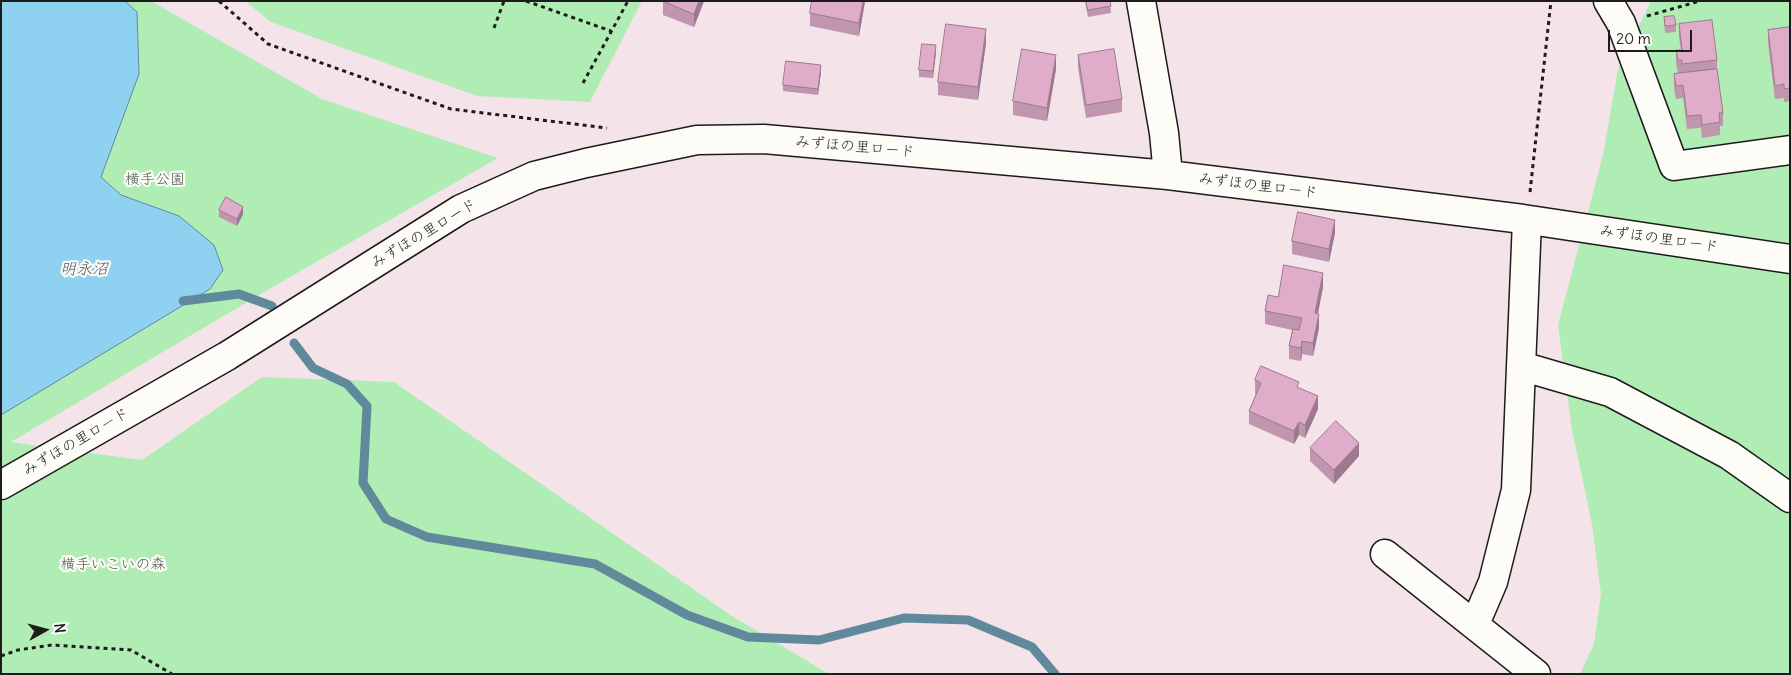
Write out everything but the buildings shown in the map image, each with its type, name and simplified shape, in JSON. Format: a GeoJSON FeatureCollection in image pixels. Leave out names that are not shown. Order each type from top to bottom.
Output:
{"type":"FeatureCollection","features":[{"type":"Feature","properties":{"kind":"street"},"geometry":{"type":"LineString","coordinates":[[1141,1],[1164,132],[1168,175]]}},
{"type":"Feature","properties":{"kind":"street"},"geometry":{"type":"LineString","coordinates":[[1614,12],[1674,166],[1790,150]]}},
{"type":"Feature","properties":{"kind":"street","name":"みずほの里ロード"},"geometry":{"type":"LineString","coordinates":[[1,485],[227,356],[461,209],[534,176],[586,162],[697,140],[754,139],[1168,175],[1527,220],[1790,259]]}},
{"type":"Feature","properties":{"kind":"street"},"geometry":{"type":"LineString","coordinates":[[1474,624],[1493,582],[1516,490],[1527,220]]}},
{"type":"Feature","properties":{"kind":"street"},"geometry":{"type":"LineString","coordinates":[[1521,366],[1610,392],[1730,455],[1790,498]]}},
{"type":"Feature","properties":{"kind":"street"},"geometry":{"type":"LineString","coordinates":[[1385,554],[1536,674]]}},
{"type":"Feature","properties":{"kind":"path"},"geometry":{"type":"LineString","coordinates":[[219,1],[268,44],[451,109],[608,129]]}},
{"type":"Feature","properties":{"kind":"path"},"geometry":{"type":"LineString","coordinates":[[494,28],[504,1]]}},
{"type":"Feature","properties":{"kind":"path"},"geometry":{"type":"LineString","coordinates":[[526,1],[611,32]]}},
{"type":"Feature","properties":{"kind":"path"},"geometry":{"type":"LineString","coordinates":[[583,83],[628,1]]}},
{"type":"Feature","properties":{"kind":"path"},"geometry":{"type":"LineString","coordinates":[[1527,220],[1551,1]]}},
{"type":"Feature","properties":{"kind":"path"},"geometry":{"type":"LineString","coordinates":[[1614,12],[1700,1]]}},
{"type":"Feature","properties":{"kind":"path"},"geometry":{"type":"LineString","coordinates":[[1,656],[18,650],[52,645],[131,650],[172,674]]}},
{"type":"Feature","properties":{"kind":"green space"},"geometry":{"type":"Polygon","coordinates":[[[1,1],[151,1],[322,99],[498,158],[276,285],[11,442],[142,460],[262,377],[394,382],[732,616],[829,674],[1,674],[1,1]]]}},
{"type":"Feature","properties":{"kind":"green space"},"geometry":{"type":"Polygon","coordinates":[[[245,1],[642,1],[590,102],[477,96],[271,22],[245,1]]]}},
{"type":"Feature","properties":{"kind":"green space"},"geometry":{"type":"Polygon","coordinates":[[[1651,1],[1790,1],[1790,674],[1580,674],[1594,644],[1601,594],[1592,524],[1572,430],[1558,325],[1603,155],[1618,69],[1651,1]]]}},
{"type":"Feature","properties":{"kind":"water","name":"明永沼"},"geometry":{"type":"Polygon","coordinates":[[[1,1],[125,1],[137,12],[139,74],[101,177],[121,195],[179,216],[214,245],[223,270],[210,289],[1,415],[1,1]]]}},
{"type":"Feature","properties":{"kind":"waterway"},"geometry":{"type":"LineString","coordinates":[[183,301],[239,294],[272,306]]}},
{"type":"Feature","properties":{"kind":"waterway"},"geometry":{"type":"LineString","coordinates":[[294,343],[313,368],[347,384],[367,406],[363,483],[386,519],[427,537],[595,564],[687,615],[748,637],[819,640],[904,618],[968,620],[1032,647],[1055,674]]}},
{"type":"Feature","properties":{"kind":"park label","name":"横手公園"},"geometry":{"type":"Point","coordinates":[155,180]}},
{"type":"Feature","properties":{"kind":"park label","name":"横手いこいの森"},"geometry":{"type":"Point","coordinates":[113,565]}}]}
